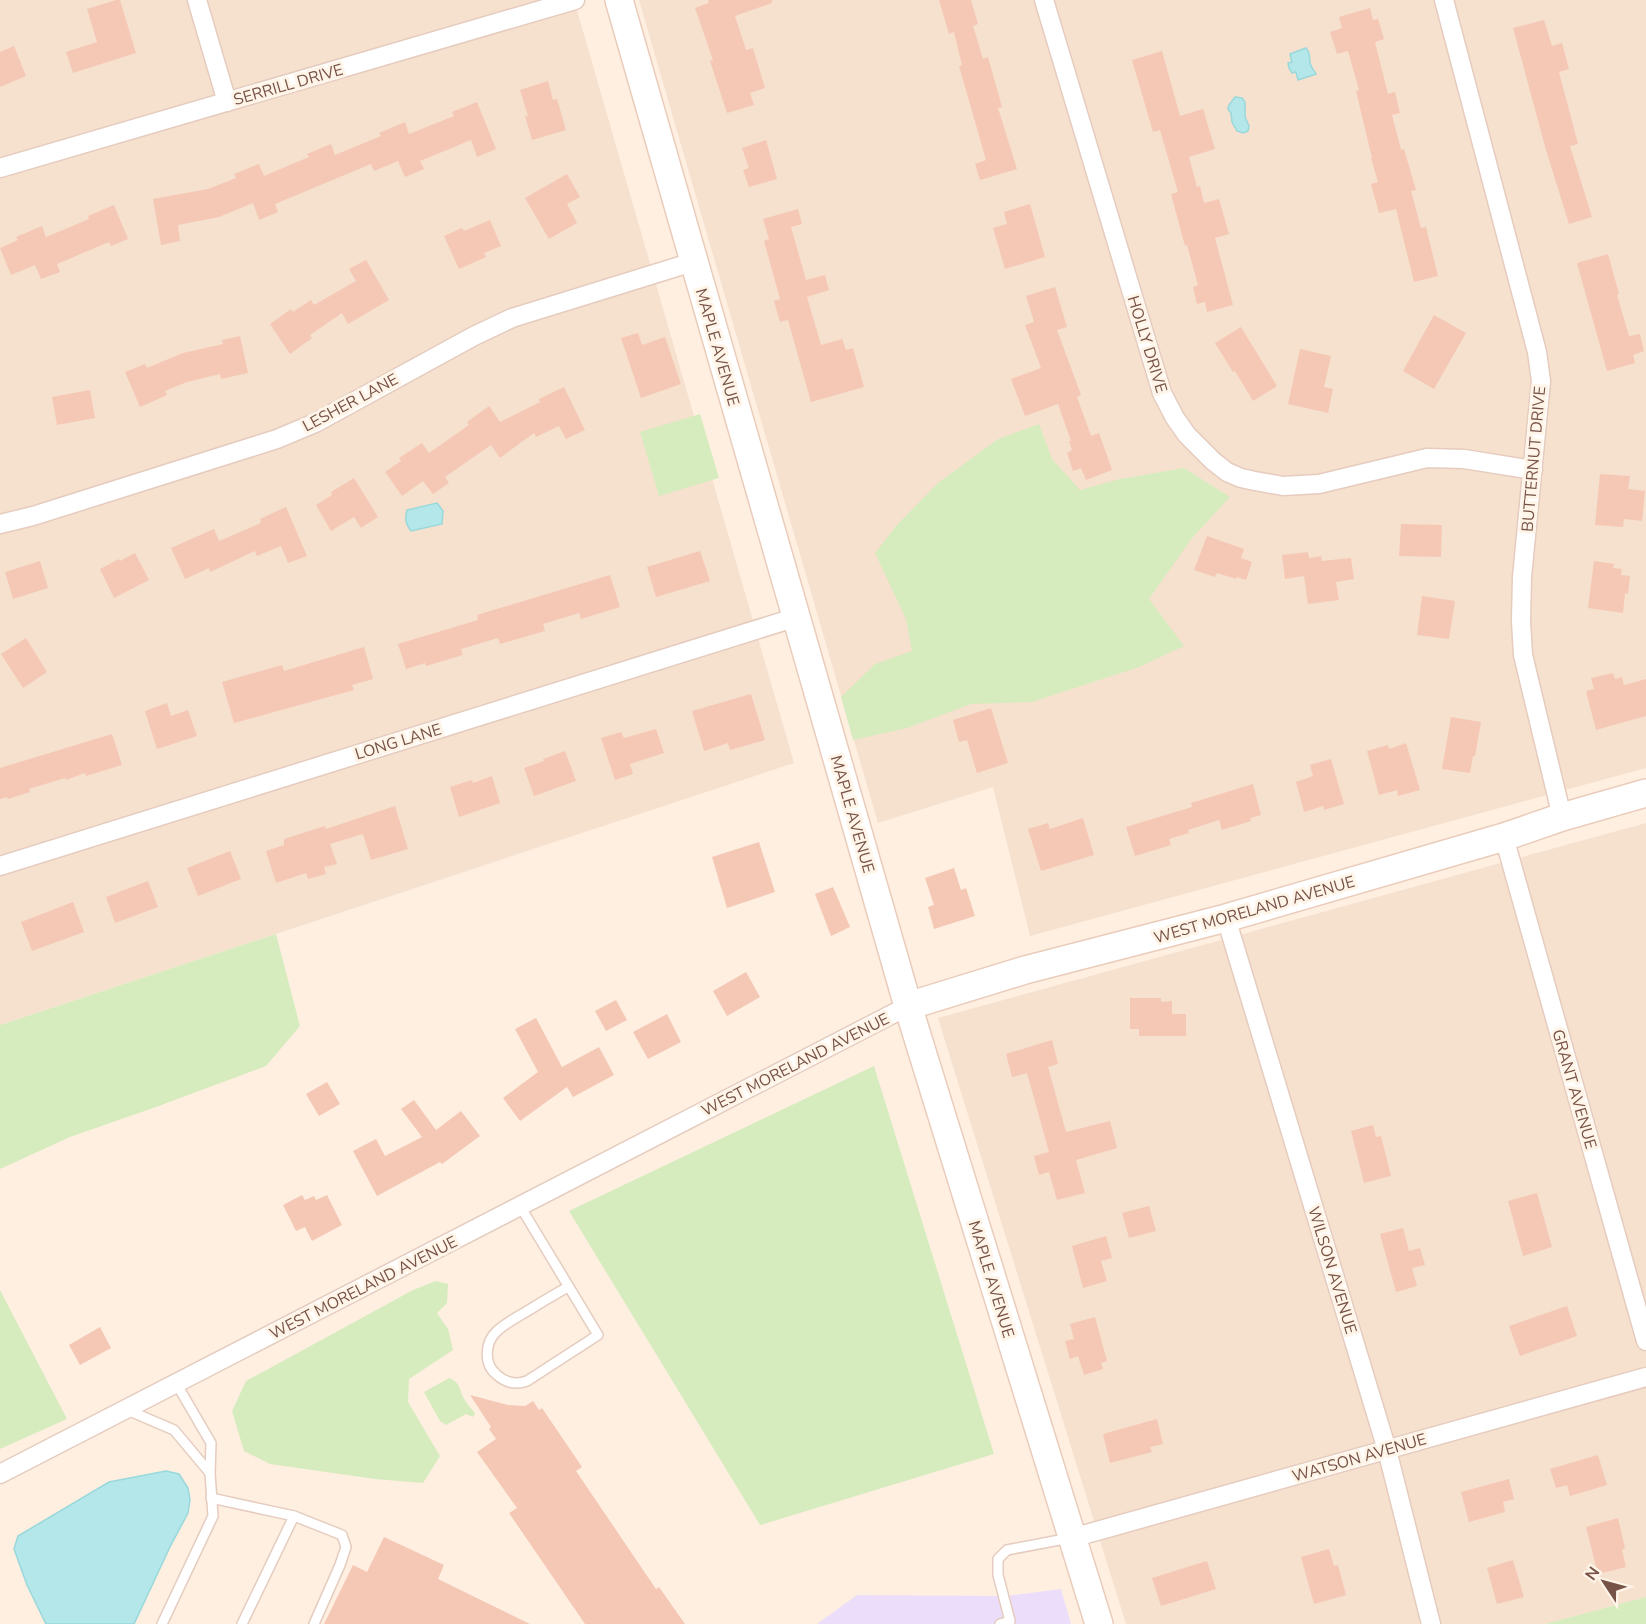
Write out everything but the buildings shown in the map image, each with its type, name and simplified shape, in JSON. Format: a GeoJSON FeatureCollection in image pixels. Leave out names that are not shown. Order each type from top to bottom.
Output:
{"type":"FeatureCollection","features":[{"type":"Feature","properties":{"kind":"street"},"geometry":{"type":"LineString","coordinates":[[197,0],[227,102]]}},
{"type":"Feature","properties":{"kind":"street","name":"SERRILL DRIVE"},"geometry":{"type":"LineString","coordinates":[[0,168],[575,0]]}},
{"type":"Feature","properties":{"kind":"street","name":"MAPLE AVENUE"},"geometry":{"type":"LineString","coordinates":[[619,0],[908,1006],[1099,1624]]}},
{"type":"Feature","properties":{"kind":"street","name":"HOLLY DRIVE"},"geometry":{"type":"LineString","coordinates":[[1044,0],[1162,393],[1186,435],[1213,461],[1227,472],[1241,478],[1283,486],[1319,484],[1427,458],[1464,459],[1533,470]]}},
{"type":"Feature","properties":{"kind":"street","name":"BUTTERNUT DRIVE"},"geometry":{"type":"LineString","coordinates":[[1444,0],[1537,352],[1541,381],[1522,577],[1521,621],[1523,655],[1562,817]]}},
{"type":"Feature","properties":{"kind":"street","name":"LESHER LANE"},"geometry":{"type":"LineString","coordinates":[[0,524],[33,516],[277,439],[315,423],[474,336],[512,318],[693,261]]}},
{"type":"Feature","properties":{"kind":"street","name":"LONG LANE"},"geometry":{"type":"LineString","coordinates":[[0,866],[797,617]]}},
{"type":"Feature","properties":{"kind":"street","name":"WEST MORELAND AVENUE"},"geometry":{"type":"LineString","coordinates":[[0,1474],[908,1006],[1025,970],[1226,918],[1646,793]]}},
{"type":"Feature","properties":{"kind":"street","name":"GRANT AVENUE"},"geometry":{"type":"LineString","coordinates":[[1504,837],[1646,1341]]}},
{"type":"Feature","properties":{"kind":"street","name":"WILSON AVENUE"},"geometry":{"type":"LineString","coordinates":[[1226,918],[1387,1450],[1431,1624]]}},
{"type":"Feature","properties":{"kind":"street","name":"WATSON AVENUE"},"geometry":{"type":"LineString","coordinates":[[1072,1538],[1646,1377]]}},
{"type":"Feature","properties":{"kind":"lane"},"geometry":{"type":"LineString","coordinates":[[520,1206],[598,1335],[527,1381],[515,1384],[497,1376],[488,1363],[488,1346],[497,1330],[568,1287]]}},
{"type":"Feature","properties":{"kind":"lane"},"geometry":{"type":"LineString","coordinates":[[162,1624],[213,1516],[210,1473],[211,1443],[176,1383]]}},
{"type":"Feature","properties":{"kind":"lane"},"geometry":{"type":"LineString","coordinates":[[125,1409],[174,1430],[210,1473]]}},
{"type":"Feature","properties":{"kind":"lane"},"geometry":{"type":"LineString","coordinates":[[212,1498],[294,1515],[342,1535],[346,1546],[314,1624]]}},
{"type":"Feature","properties":{"kind":"lane"},"geometry":{"type":"LineString","coordinates":[[242,1624],[294,1515]]}},
{"type":"Feature","properties":{"kind":"lane"},"geometry":{"type":"LineString","coordinates":[[1000,1624],[1010,1621],[998,1575],[998,1560],[1007,1550],[1072,1538]]}},
{"type":"Feature","properties":{"kind":"shaded area"},"geometry":{"type":"Polygon","coordinates":[[[0,0],[574,0],[794,763],[0,1025],[0,0]]]}},
{"type":"Feature","properties":{"kind":"shaded area"},"geometry":{"type":"Polygon","coordinates":[[[639,0],[1646,0],[1646,768],[1030,936],[993,787],[878,823],[639,0]]]}},
{"type":"Feature","properties":{"kind":"shaded area"},"geometry":{"type":"Polygon","coordinates":[[[1646,823],[1646,1597],[1545,1624],[1126,1624],[938,1018],[1646,823]]]}},
{"type":"Feature","properties":{"kind":"shaded area"},"geometry":{"type":"Polygon","coordinates":[[[1061,1589],[1071,1624],[817,1624],[857,1595],[1007,1596],[1061,1589]]]}},
{"type":"Feature","properties":{"kind":"green space"},"geometry":{"type":"Polygon","coordinates":[[[700,414],[719,478],[659,496],[640,432],[700,414]]]}},
{"type":"Feature","properties":{"kind":"green space"},"geometry":{"type":"Polygon","coordinates":[[[1039,424],[1052,459],[1080,490],[1120,479],[1184,468],[1230,497],[1192,538],[1149,599],[1184,646],[1139,667],[1032,702],[971,704],[907,728],[853,740],[841,697],[875,664],[912,651],[906,619],[875,553],[896,526],[938,483],[998,439],[1039,424]]]}},
{"type":"Feature","properties":{"kind":"green space"},"geometry":{"type":"Polygon","coordinates":[[[276,934],[300,1026],[266,1066],[70,1137],[0,1169],[0,1025],[276,934]]]}},
{"type":"Feature","properties":{"kind":"green space"},"geometry":{"type":"Polygon","coordinates":[[[874,1066],[994,1454],[760,1525],[569,1211],[874,1066]]]}},
{"type":"Feature","properties":{"kind":"green space"},"geometry":{"type":"Polygon","coordinates":[[[436,1281],[448,1284],[447,1303],[437,1313],[448,1329],[453,1350],[409,1379],[408,1402],[440,1456],[423,1483],[375,1479],[270,1464],[244,1451],[232,1411],[246,1381],[413,1290],[436,1281]]]}},
{"type":"Feature","properties":{"kind":"green space"},"geometry":{"type":"Polygon","coordinates":[[[0,1290],[67,1419],[0,1449],[0,1290]]]}},
{"type":"Feature","properties":{"kind":"green space"},"geometry":{"type":"Polygon","coordinates":[[[449,1378],[457,1383],[464,1399],[475,1413],[473,1417],[466,1414],[446,1425],[440,1421],[424,1392],[449,1378]]]}},
{"type":"Feature","properties":{"kind":"green space"},"geometry":{"type":"Polygon","coordinates":[[[1646,1597],[1646,1624],[1545,1624],[1646,1597]]]}},
{"type":"Feature","properties":{"kind":"water"},"geometry":{"type":"Polygon","coordinates":[[[1306,48],[1310,65],[1316,74],[1298,80],[1296,72],[1292,73],[1289,68],[1288,63],[1292,62],[1290,54],[1306,48]]]}},
{"type":"Feature","properties":{"kind":"water"},"geometry":{"type":"Polygon","coordinates":[[[1235,97],[1242,98],[1245,102],[1245,117],[1249,126],[1248,131],[1243,133],[1237,131],[1228,109],[1235,97]]]}},
{"type":"Feature","properties":{"kind":"water"},"geometry":{"type":"Polygon","coordinates":[[[437,503],[443,511],[442,524],[411,531],[406,521],[407,510],[437,503]]]}},
{"type":"Feature","properties":{"kind":"water"},"geometry":{"type":"Polygon","coordinates":[[[166,1471],[179,1474],[188,1488],[190,1500],[188,1513],[134,1624],[46,1624],[27,1585],[14,1549],[18,1536],[109,1482],[166,1471]]]}}]}
